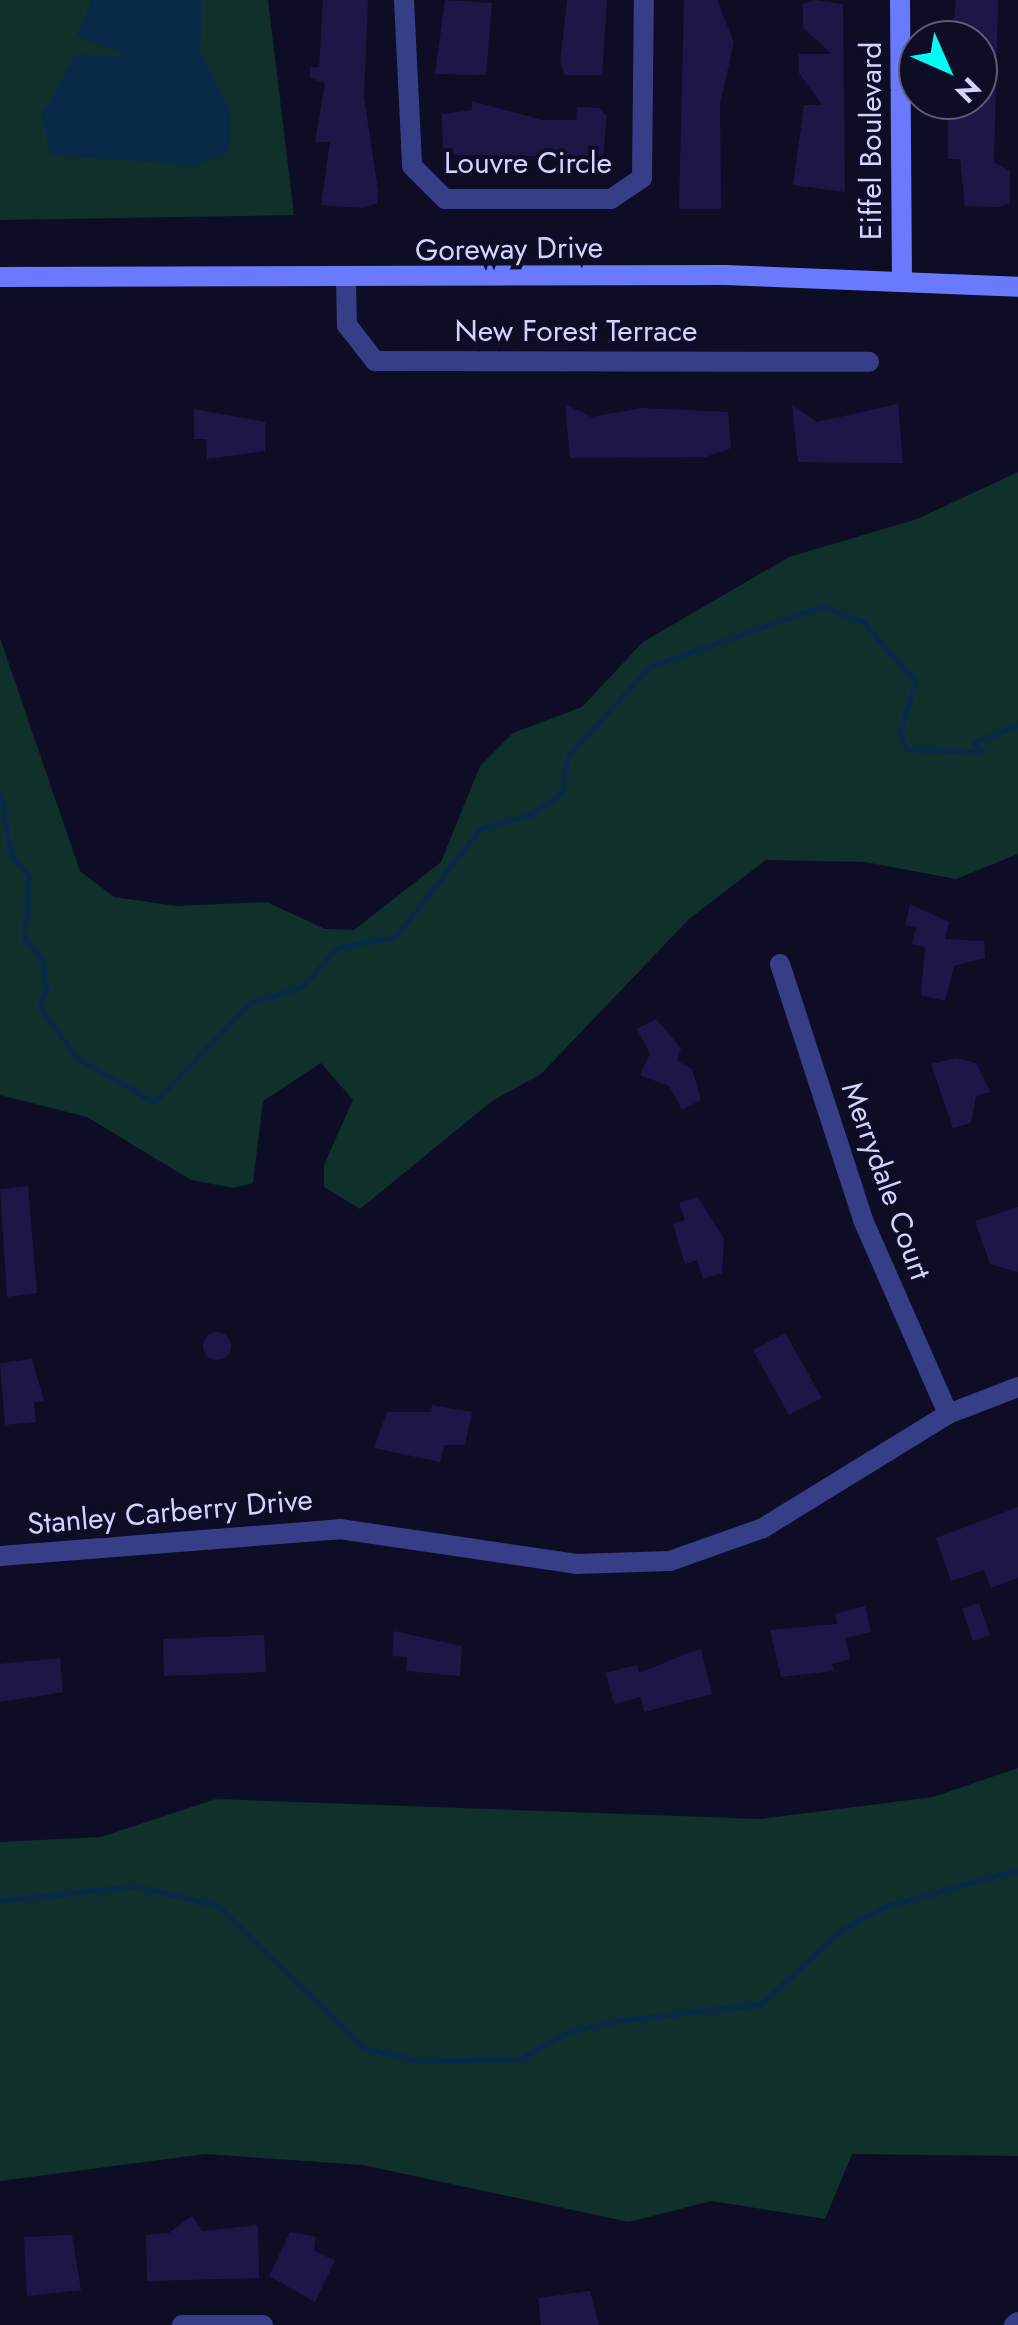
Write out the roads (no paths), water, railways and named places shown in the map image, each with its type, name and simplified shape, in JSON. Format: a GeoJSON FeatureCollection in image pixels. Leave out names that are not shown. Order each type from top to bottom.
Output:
{"type":"FeatureCollection","features":[{"type":"Feature","properties":{"kind":"street","name":"Louvre Circle"},"geometry":{"type":"LineString","coordinates":[[404,0],[412,166],[445,199],[611,199],[642,178],[644,0]]}},
{"type":"Feature","properties":{"kind":"street","name":"Eiffel Boulevard"},"geometry":{"type":"LineString","coordinates":[[900,0],[902,282]]}},
{"type":"Feature","properties":{"kind":"street","name":"Goreway Drive"},"geometry":{"type":"LineString","coordinates":[[0,277],[1018,286]]}},
{"type":"Feature","properties":{"kind":"street","name":"New Forest Terrace"},"geometry":{"type":"LineString","coordinates":[[346,280],[347,325],[375,361],[869,362]]}},
{"type":"Feature","properties":{"kind":"street","name":"Merrydale Court"},"geometry":{"type":"LineString","coordinates":[[780,964],[863,1220],[948,1414]]}},
{"type":"Feature","properties":{"kind":"street","name":"Stanley Carberry Drive"},"geometry":{"type":"LineString","coordinates":[[0,1556],[340,1529],[576,1564],[670,1561],[764,1528],[948,1414],[1018,1387]]}},
{"type":"Feature","properties":{"kind":"street"},"geometry":{"type":"LineString","coordinates":[[182,2325],[263,2325]]}},
{"type":"Feature","properties":{"kind":"water"},"geometry":{"type":"Polygon","coordinates":[[[92,0],[203,0],[200,52],[230,110],[228,153],[193,165],[50,155],[42,115],[75,55],[131,57],[77,35],[92,0]]]}},
{"type":"Feature","properties":{"kind":"waterway"},"geometry":{"type":"LineString","coordinates":[[0,793],[11,856],[29,876],[24,939],[41,957],[47,988],[39,1006],[77,1058],[154,1102],[250,1003],[303,986],[336,948],[395,937],[480,829],[531,814],[562,792],[568,756],[649,667],[822,606],[863,622],[915,681],[900,734],[906,749],[983,752],[974,742],[1018,725]]}},
{"type":"Feature","properties":{"kind":"waterway"},"geometry":{"type":"LineString","coordinates":[[0,1901],[134,1886],[217,1905],[364,2048],[419,2061],[521,2059],[565,2033],[614,2021],[761,2004],[841,1930],[886,1906],[1018,1870]]}}]}
